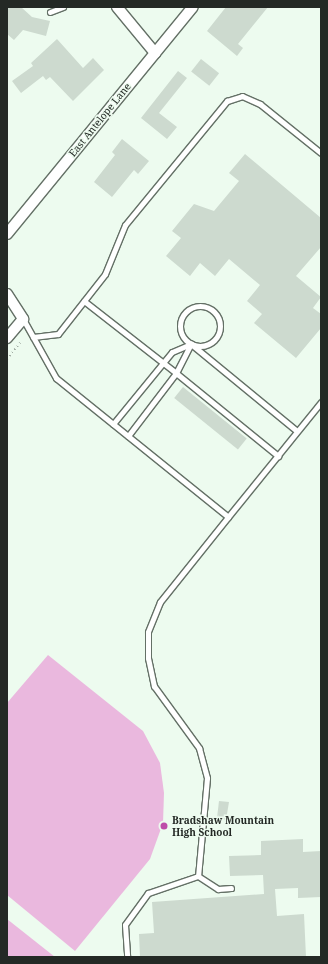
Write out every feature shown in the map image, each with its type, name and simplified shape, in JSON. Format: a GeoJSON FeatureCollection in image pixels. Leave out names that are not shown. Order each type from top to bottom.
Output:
{"type":"FeatureCollection","features":[{"type":"Feature","properties":{"kind":"street"},"geometry":{"type":"LineString","coordinates":[[117,7],[155,53]]}},
{"type":"Feature","properties":{"kind":"street","name":"East Antelope Lane"},"geometry":{"type":"LineString","coordinates":[[7,234],[193,7]]}},
{"type":"Feature","properties":{"kind":"street"},"geometry":{"type":"LineString","coordinates":[[7,294],[23,319],[7,338]]}},
{"type":"Feature","properties":{"kind":"lane"},"geometry":{"type":"LineString","coordinates":[[50,12],[62,7]]}},
{"type":"Feature","properties":{"kind":"lane"},"geometry":{"type":"LineString","coordinates":[[33,337],[58,334],[105,274],[125,225],[227,101],[242,96],[260,104],[321,153]]}},
{"type":"Feature","properties":{"kind":"lane"},"geometry":{"type":"LineString","coordinates":[[84,301],[278,456]]}},
{"type":"Feature","properties":{"kind":"lane"},"geometry":{"type":"LineString","coordinates":[[114,424],[172,352],[191,344],[205,346],[216,338],[220,326],[219,319],[210,309],[204,306],[192,308],[182,317],[180,323],[182,335],[191,344],[297,431]]}},
{"type":"Feature","properties":{"kind":"lane"},"geometry":{"type":"LineString","coordinates":[[23,319],[56,378],[228,517]]}},
{"type":"Feature","properties":{"kind":"lane"},"geometry":{"type":"LineString","coordinates":[[128,436],[176,373],[191,344]]}},
{"type":"Feature","properties":{"kind":"lane"},"geometry":{"type":"LineString","coordinates":[[198,876],[207,778],[199,748],[154,686],[148,658],[148,632],[160,602],[321,402]]}},
{"type":"Feature","properties":{"kind":"lane"},"geometry":{"type":"LineString","coordinates":[[128,957],[125,925],[148,893],[198,876],[218,888],[231,888]]}},
{"type":"Feature","properties":{"kind":"path"},"geometry":{"type":"LineString","coordinates":[[7,359],[20,343]]}},
{"type":"Feature","properties":{"kind":"shaded area"},"geometry":{"type":"Polygon","coordinates":[[[48,655],[143,731],[160,763],[164,793],[163,823],[150,859],[75,951],[7,895],[7,703],[48,655]]]}},
{"type":"Feature","properties":{"kind":"shaded area"},"geometry":{"type":"Polygon","coordinates":[[[7,919],[55,957],[7,957],[7,919]]]}},
{"type":"Feature","properties":{"kind":"building"},"geometry":{"type":"Polygon","coordinates":[[[7,7],[21,7],[32,17],[50,21],[46,36],[23,30],[14,40],[7,34],[7,7]]]}},
{"type":"Feature","properties":{"kind":"building"},"geometry":{"type":"Polygon","coordinates":[[[226,7],[268,7],[238,44],[243,48],[237,56],[207,31],[226,7]]]}},
{"type":"Feature","properties":{"kind":"building"},"geometry":{"type":"Polygon","coordinates":[[[57,39],[83,68],[93,58],[104,70],[73,101],[50,77],[46,80],[43,76],[21,93],[12,81],[33,66],[31,63],[57,39]]]}},
{"type":"Feature","properties":{"kind":"building"},"geometry":{"type":"Polygon","coordinates":[[[201,59],[219,73],[209,86],[191,72],[201,59]]]}},
{"type":"Feature","properties":{"kind":"building"},"geometry":{"type":"Polygon","coordinates":[[[178,71],[187,78],[159,113],[177,127],[167,139],[141,118],[178,71]]]}},
{"type":"Feature","properties":{"kind":"building"},"geometry":{"type":"Polygon","coordinates":[[[122,139],[149,161],[138,174],[134,170],[112,197],[94,182],[115,155],[112,152],[122,139]]]}},
{"type":"Feature","properties":{"kind":"building"},"geometry":{"type":"Polygon","coordinates":[[[245,154],[321,218],[321,247],[296,276],[321,297],[313,308],[321,314],[321,328],[296,358],[254,323],[262,314],[247,301],[260,285],[229,259],[215,276],[200,263],[190,276],[166,256],[181,238],[172,231],[194,204],[214,211],[239,181],[229,173],[245,154]]]}},
{"type":"Feature","properties":{"kind":"building"},"geometry":{"type":"Polygon","coordinates":[[[183,387],[247,439],[238,449],[174,398],[183,387]]]}},
{"type":"Feature","properties":{"kind":"building"},"geometry":{"type":"Polygon","coordinates":[[[219,801],[229,802],[226,820],[217,818],[219,801]]]}},
{"type":"Feature","properties":{"kind":"building"},"geometry":{"type":"Polygon","coordinates":[[[303,839],[303,852],[321,851],[321,897],[298,898],[298,888],[275,889],[277,916],[304,914],[306,957],[140,957],[139,934],[154,933],[152,902],[264,894],[263,875],[230,876],[229,856],[261,855],[261,841],[303,839]]]}},
{"type":"Feature","properties":{"kind":"place","name":"Bradshaw Mountain High School"},"geometry":{"type":"Point","coordinates":[164,826]}}]}
